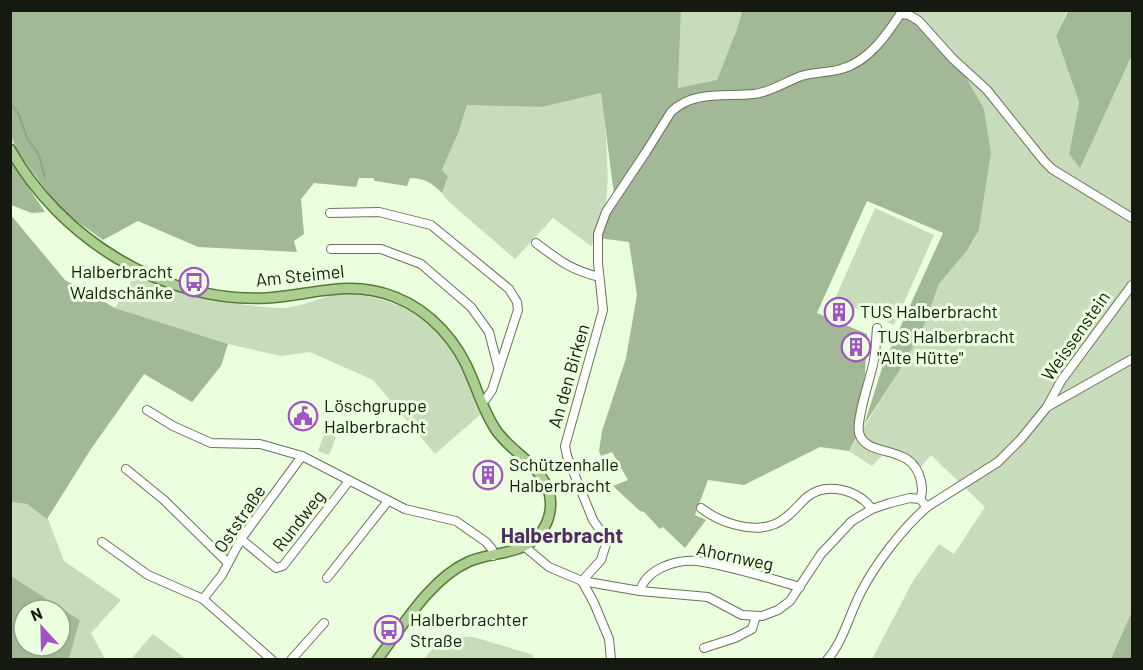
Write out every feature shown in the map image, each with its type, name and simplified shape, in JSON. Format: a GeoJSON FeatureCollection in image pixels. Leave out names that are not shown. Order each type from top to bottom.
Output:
{"type":"FeatureCollection","features":[{"type":"Feature","properties":{"kind":"main road","name":"Am Steimel"},"geometry":{"type":"LineString","coordinates":[[10,148],[23,170],[56,211],[81,233],[116,258],[149,274],[189,289],[233,297],[275,297],[329,288],[356,288],[396,297],[418,309],[446,334],[468,368],[496,431],[543,478],[550,495],[547,521],[540,534],[525,547]]}},
{"type":"Feature","properties":{"kind":"main road"},"geometry":{"type":"LineString","coordinates":[[377,660],[442,579],[471,561],[525,547]]}},
{"type":"Feature","properties":{"kind":"street"},"geometry":{"type":"LineString","coordinates":[[902,12],[914,18],[928,30],[953,59],[987,90],[1052,169],[1132,218]]}},
{"type":"Feature","properties":{"kind":"street","name":"An den Birken"},"geometry":{"type":"LineString","coordinates":[[582,581],[601,560],[606,544],[589,510],[565,446],[603,310],[599,277],[598,234],[606,212],[676,107],[689,100],[704,97],[761,93],[799,77],[848,67],[872,50],[902,12]]}},
{"type":"Feature","properties":{"kind":"street"},"geometry":{"type":"LineString","coordinates":[[330,213],[379,212],[431,225],[510,289],[518,302],[518,310],[490,395],[481,401]]}},
{"type":"Feature","properties":{"kind":"street"},"geometry":{"type":"LineString","coordinates":[[536,243],[565,265],[599,277]]}},
{"type":"Feature","properties":{"kind":"street"},"geometry":{"type":"LineString","coordinates":[[331,249],[381,249],[421,264],[471,307],[489,332],[498,369]]}},
{"type":"Feature","properties":{"kind":"street","name":"Weissenstein"},"geometry":{"type":"LineString","coordinates":[[1047,407],[1061,381],[1132,285]]}},
{"type":"Feature","properties":{"kind":"street"},"geometry":{"type":"LineString","coordinates":[[877,328],[875,358],[859,421],[860,434],[862,439],[871,445],[884,452],[907,458],[913,463],[917,469],[923,492],[920,499]]}},
{"type":"Feature","properties":{"kind":"street"},"geometry":{"type":"LineString","coordinates":[[827,660],[843,635],[867,581],[910,524],[927,507],[998,462],[1021,439],[1047,407],[1132,359]]}},
{"type":"Feature","properties":{"kind":"street"},"geometry":{"type":"LineString","coordinates":[[147,410],[172,426],[211,443],[260,444],[302,456],[405,509],[456,521],[486,542],[492,549],[493,556]]}},
{"type":"Feature","properties":{"kind":"street","name":"Oststraße"},"geometry":{"type":"LineString","coordinates":[[203,599],[222,575],[241,539],[302,456]]}},
{"type":"Feature","properties":{"kind":"street"},"geometry":{"type":"LineString","coordinates":[[126,470],[164,500],[228,563]]}},
{"type":"Feature","properties":{"kind":"street","name":"Rundweg"},"geometry":{"type":"LineString","coordinates":[[241,539],[276,568],[280,568],[349,481]]}},
{"type":"Feature","properties":{"kind":"street"},"geometry":{"type":"LineString","coordinates":[[701,508],[711,516],[748,528],[769,526],[785,518],[809,495],[825,489],[843,490],[854,494],[865,500],[872,509]]}},
{"type":"Feature","properties":{"kind":"street"},"geometry":{"type":"LineString","coordinates":[[525,547],[549,567],[582,581],[640,591],[708,597],[742,615],[756,616],[768,614],[783,607],[800,587],[832,540],[852,521],[872,509],[910,498],[920,499],[927,507]]}},
{"type":"Feature","properties":{"kind":"street"},"geometry":{"type":"LineString","coordinates":[[327,578],[388,501]]}},
{"type":"Feature","properties":{"kind":"street"},"geometry":{"type":"LineString","coordinates":[[102,542],[148,574],[203,599],[272,660]]}},
{"type":"Feature","properties":{"kind":"street","name":"Ahornweg"},"geometry":{"type":"LineString","coordinates":[[640,591],[647,578],[657,571],[674,562],[689,561],[800,587]]}},
{"type":"Feature","properties":{"kind":"street"},"geometry":{"type":"LineString","coordinates":[[582,581],[609,639],[611,660]]}},
{"type":"Feature","properties":{"kind":"street"},"geometry":{"type":"LineString","coordinates":[[704,648],[735,638],[752,629],[756,616]]}},
{"type":"Feature","properties":{"kind":"street"},"geometry":{"type":"LineString","coordinates":[[291,660],[324,623]]}},
{"type":"Feature","properties":{"kind":"green space"},"geometry":{"type":"Polygon","coordinates":[[[10,11],[681,11],[678,88],[717,80],[742,11],[910,11],[922,22],[964,74],[984,109],[991,153],[979,230],[966,252],[939,284],[922,331],[864,425],[883,365],[943,233],[867,201],[817,313],[867,334],[865,375],[854,426],[856,438],[849,451],[820,447],[744,485],[708,480],[695,515],[706,520],[685,548],[663,527],[660,529],[613,486],[628,480],[612,452],[601,456],[599,451],[602,431],[626,358],[637,295],[629,242],[598,238],[614,195],[601,93],[542,107],[467,105],[459,131],[442,170],[448,176],[442,193],[428,182],[415,178],[410,178],[407,186],[375,181],[373,178],[359,178],[356,187],[314,183],[301,199],[304,234],[294,241],[297,252],[198,247],[138,221],[103,240],[61,210],[17,151],[11,136],[10,11]]]}},
{"type":"Feature","properties":{"kind":"green space"},"geometry":{"type":"Polygon","coordinates":[[[681,11],[742,11],[717,81],[678,88],[681,11]]]}},
{"type":"Feature","properties":{"kind":"green space"},"geometry":{"type":"Polygon","coordinates":[[[910,11],[1067,11],[1056,36],[1079,102],[1069,153],[1080,167],[1132,55],[1132,611],[1111,659],[872,659],[913,581],[939,544],[954,554],[985,507],[931,455],[920,468],[907,453],[889,448],[872,466],[849,451],[922,331],[939,284],[966,252],[979,230],[991,153],[984,109],[922,22],[910,11]]]}},
{"type":"Feature","properties":{"kind":"green space"},"geometry":{"type":"Polygon","coordinates":[[[1068,11],[1132,11],[1132,55],[1080,168],[1069,154],[1079,102],[1056,36],[1068,11]]]}},
{"type":"Feature","properties":{"kind":"green space"},"geometry":{"type":"Polygon","coordinates":[[[601,93],[607,150],[607,195],[599,233],[591,246],[553,218],[515,259],[448,201],[442,193],[448,176],[442,170],[459,131],[467,105],[542,107],[601,93]]]}},
{"type":"Feature","properties":{"kind":"green space"},"geometry":{"type":"Polygon","coordinates":[[[10,162],[45,212],[32,213],[11,205],[10,162]]]}},
{"type":"Feature","properties":{"kind":"green space"},"geometry":{"type":"Polygon","coordinates":[[[875,208],[934,235],[894,325],[835,299],[875,208]]]}},
{"type":"Feature","properties":{"kind":"green space"},"geometry":{"type":"Polygon","coordinates":[[[10,214],[65,280],[115,308],[228,344],[221,366],[192,402],[144,374],[91,449],[47,519],[27,504],[11,502],[10,214]]]}},
{"type":"Feature","properties":{"kind":"green space"},"geometry":{"type":"Polygon","coordinates":[[[136,273],[186,293],[256,306],[289,307],[340,294],[353,294],[389,302],[424,320],[448,346],[466,378],[481,414],[435,454],[373,380],[310,352],[281,356],[228,344],[115,308],[136,273]]]}},
{"type":"Feature","properties":{"kind":"green space"},"geometry":{"type":"Polygon","coordinates":[[[325,432],[336,437],[329,455],[318,451],[325,432]]]}},
{"type":"Feature","properties":{"kind":"green space"},"geometry":{"type":"Polygon","coordinates":[[[10,502],[27,504],[48,519],[64,561],[121,600],[91,633],[105,659],[69,659],[72,658],[72,648],[80,620],[72,615],[72,598],[46,598],[11,576],[10,502]]]}},
{"type":"Feature","properties":{"kind":"green space"},"geometry":{"type":"Polygon","coordinates":[[[11,576],[46,598],[12,598],[12,658],[69,659],[11,659],[11,576]]]}},
{"type":"Feature","properties":{"kind":"green space"},"geometry":{"type":"Polygon","coordinates":[[[1132,611],[1132,659],[1111,659],[1132,611]]]}},
{"type":"Feature","properties":{"kind":"green space"},"geometry":{"type":"Polygon","coordinates":[[[72,615],[80,620],[72,648],[72,615]]]}},
{"type":"Feature","properties":{"kind":"green space"},"geometry":{"type":"Polygon","coordinates":[[[153,634],[186,659],[131,659],[153,634]]]}},
{"type":"Feature","properties":{"kind":"green space"},"geometry":{"type":"Polygon","coordinates":[[[443,636],[474,637],[533,655],[532,660],[424,659],[443,636]]]}},
{"type":"Feature","properties":{"kind":"waterway"},"geometry":{"type":"LineString","coordinates":[[10,103],[19,115],[27,138],[39,155],[45,178]]}},
{"type":"Feature","properties":{"kind":"place","name":"Halberbracht Waldschänke"},"geometry":{"type":"Point","coordinates":[194,282]}},
{"type":"Feature","properties":{"kind":"place","name":"TUS Halberbracht"},"geometry":{"type":"Point","coordinates":[839,312]}},
{"type":"Feature","properties":{"kind":"place","name":"TUS Halberbracht \"Alte Hütte\""},"geometry":{"type":"Point","coordinates":[856,347]}},
{"type":"Feature","properties":{"kind":"place","name":"Löschgruppe Halberbracht"},"geometry":{"type":"Point","coordinates":[303,416]}},
{"type":"Feature","properties":{"kind":"place","name":"Schützenhalle Halberbracht"},"geometry":{"type":"Point","coordinates":[488,475]}},
{"type":"Feature","properties":{"kind":"place","name":"Halberbrachter Straße"},"geometry":{"type":"Point","coordinates":[389,630]}},
{"type":"Feature","properties":{"kind":"district","name":"Halberbracht"},"geometry":{"type":"Point","coordinates":[562,536]}}]}
